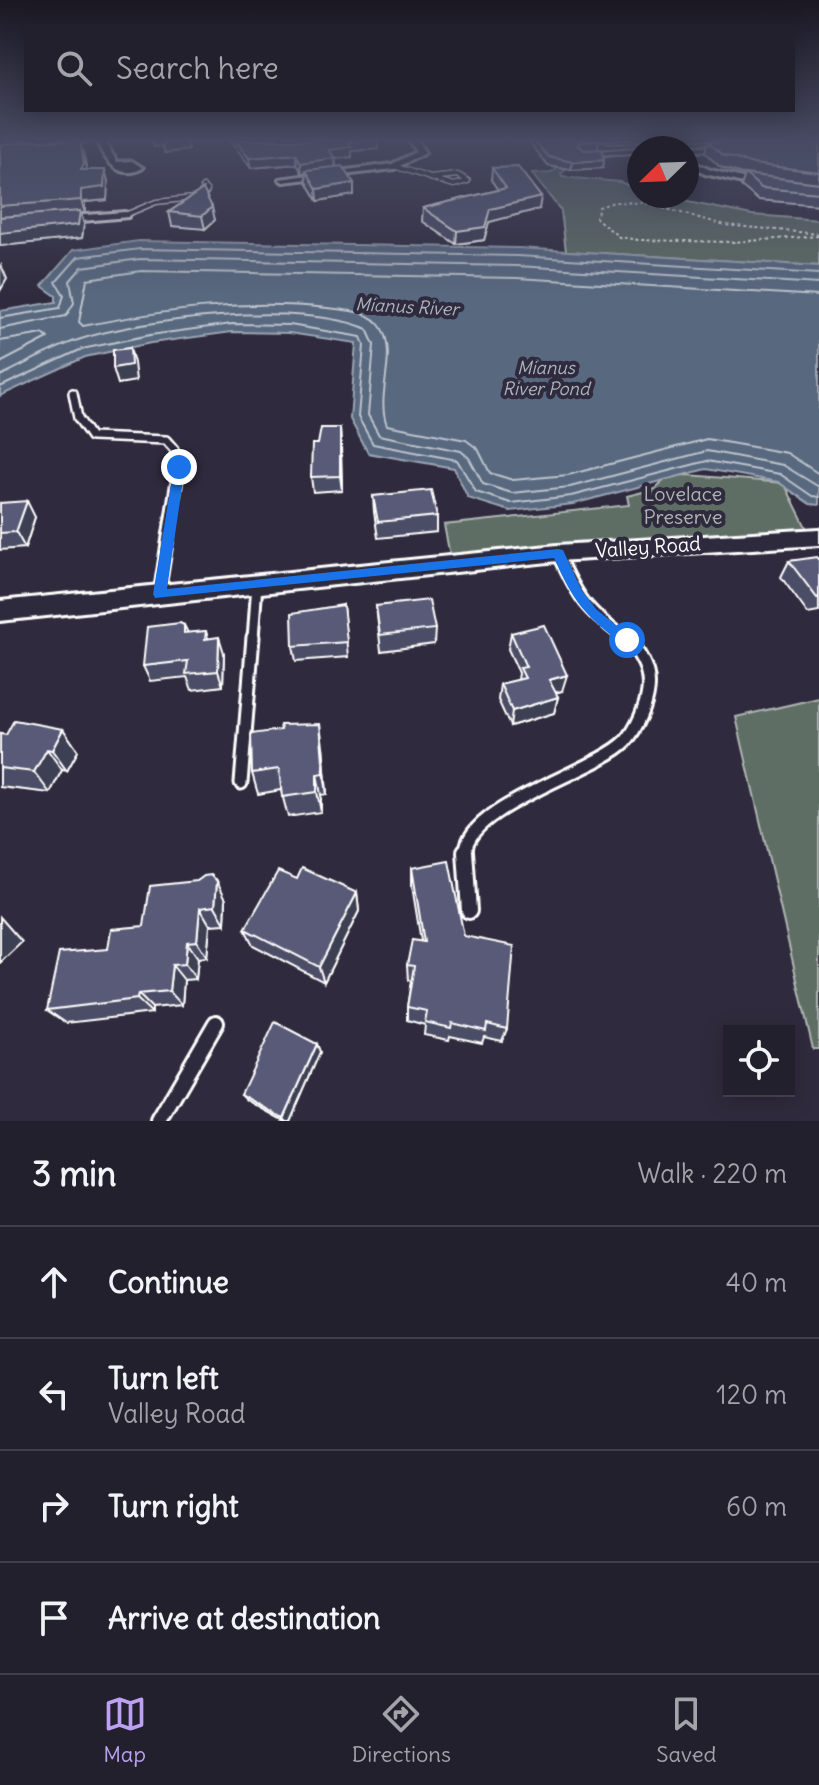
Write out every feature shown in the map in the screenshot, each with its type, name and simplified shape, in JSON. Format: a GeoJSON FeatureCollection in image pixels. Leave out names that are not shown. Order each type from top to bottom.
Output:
{"type":"FeatureCollection","features":[{"type":"Feature","properties":{"kind":"main road","name":"Valley Road"},"geometry":{"type":"LineString","coordinates":[[0,611],[558,553],[819,537]]}},
{"type":"Feature","properties":{"kind":"street"},"geometry":{"type":"LineString","coordinates":[[51,221],[125,215]]}},
{"type":"Feature","properties":{"kind":"lane"},"geometry":{"type":"LineString","coordinates":[[125,215],[156,202],[203,197],[206,192]]}},
{"type":"Feature","properties":{"kind":"lane"},"geometry":{"type":"LineString","coordinates":[[73,393],[78,418],[91,437],[166,440],[174,449],[179,467],[159,594]]}},
{"type":"Feature","properties":{"kind":"lane"},"geometry":{"type":"LineString","coordinates":[[469,911],[465,843],[474,829],[533,791],[615,750],[628,739],[646,705],[648,678],[639,654],[627,640],[591,613],[576,593],[558,553]]}},
{"type":"Feature","properties":{"kind":"lane"},"geometry":{"type":"LineString","coordinates":[[241,783],[257,584]]}},
{"type":"Feature","properties":{"kind":"lane"},"geometry":{"type":"LineString","coordinates":[[159,1121],[216,1023]]}},
{"type":"Feature","properties":{"kind":"path"},"geometry":{"type":"LineString","coordinates":[[612,201],[636,201],[722,225],[819,235],[733,242],[639,240],[619,237],[596,218],[599,207],[612,201]]}},
{"type":"Feature","properties":{"kind":"green space"},"geometry":{"type":"Polygon","coordinates":[[[546,192],[627,192],[627,208],[699,208],[699,204],[752,215],[819,220],[819,266],[566,251],[561,211],[546,192]]]}},
{"type":"Feature","properties":{"kind":"green space","name":"Lovelace Preserve"},"geometry":{"type":"Polygon","coordinates":[[[667,476],[784,483],[807,529],[450,556],[444,525],[629,505],[627,496],[655,489],[667,476]]]}},
{"type":"Feature","properties":{"kind":"green space"},"geometry":{"type":"Polygon","coordinates":[[[819,698],[819,1049],[813,1049],[736,717],[819,698]]]}},
{"type":"Feature","properties":{"kind":"water","name":"Mianus River Pond"},"geometry":{"type":"Polygon","coordinates":[[[139,241],[518,248],[819,266],[819,505],[810,504],[778,482],[706,469],[573,504],[510,511],[468,498],[454,468],[368,453],[350,419],[356,343],[289,333],[232,332],[151,343],[85,357],[0,396],[0,311],[56,302],[56,296],[42,286],[73,250],[139,241]]]}},
{"type":"Feature","properties":{"kind":"building"},"geometry":{"type":"Polygon","coordinates":[[[0,192],[81,192],[81,200],[0,206],[0,192]]]}},
{"type":"Feature","properties":{"kind":"building"},"geometry":{"type":"Polygon","coordinates":[[[198,192],[205,192],[212,207],[202,216],[169,212],[198,192]]]}},
{"type":"Feature","properties":{"kind":"building"},"geometry":{"type":"Polygon","coordinates":[[[488,192],[537,192],[541,197],[490,209],[485,227],[457,231],[423,208],[488,192]]]}},
{"type":"Feature","properties":{"kind":"building"},"geometry":{"type":"Polygon","coordinates":[[[80,211],[78,225],[0,233],[0,217],[80,211]]]}},
{"type":"Feature","properties":{"kind":"building"},"geometry":{"type":"Polygon","coordinates":[[[130,348],[131,365],[113,368],[113,350],[130,348]]]}},
{"type":"Feature","properties":{"kind":"building"},"geometry":{"type":"Polygon","coordinates":[[[321,428],[340,428],[340,476],[311,477],[312,444],[318,444],[321,428]]]}},
{"type":"Feature","properties":{"kind":"building"},"geometry":{"type":"Polygon","coordinates":[[[431,490],[437,516],[378,522],[373,496],[431,490]]]}},
{"type":"Feature","properties":{"kind":"building"},"geometry":{"type":"Polygon","coordinates":[[[27,501],[16,532],[0,533],[0,503],[27,501]]]}},
{"type":"Feature","properties":{"kind":"building"},"geometry":{"type":"Polygon","coordinates":[[[817,557],[819,597],[817,598],[789,561],[817,557]]]}},
{"type":"Feature","properties":{"kind":"building"},"geometry":{"type":"Polygon","coordinates":[[[429,600],[435,629],[380,635],[376,606],[429,600]]]}},
{"type":"Feature","properties":{"kind":"building"},"geometry":{"type":"Polygon","coordinates":[[[343,605],[347,642],[293,646],[292,613],[343,605]]]}},
{"type":"Feature","properties":{"kind":"building"},"geometry":{"type":"Polygon","coordinates":[[[184,625],[184,633],[206,631],[205,639],[219,637],[218,671],[186,674],[188,661],[143,666],[147,627],[184,625]]]}},
{"type":"Feature","properties":{"kind":"building"},"geometry":{"type":"Polygon","coordinates":[[[544,625],[567,675],[549,680],[558,697],[512,711],[500,684],[525,678],[520,668],[526,667],[511,633],[544,625]]]}},
{"type":"Feature","properties":{"kind":"building"},"geometry":{"type":"Polygon","coordinates":[[[14,720],[63,729],[52,750],[47,749],[34,772],[0,768],[0,734],[6,735],[14,720]]]}},
{"type":"Feature","properties":{"kind":"building"},"geometry":{"type":"Polygon","coordinates":[[[320,724],[324,773],[317,774],[317,792],[282,797],[279,769],[252,773],[251,734],[281,730],[280,725],[320,724]]]}},
{"type":"Feature","properties":{"kind":"building"},"geometry":{"type":"Polygon","coordinates":[[[449,861],[464,936],[514,946],[507,1029],[487,1024],[486,1031],[452,1023],[451,1028],[425,1022],[427,1011],[407,1007],[414,966],[407,965],[412,940],[424,942],[412,868],[449,861]]]}},
{"type":"Feature","properties":{"kind":"building"},"geometry":{"type":"Polygon","coordinates":[[[302,868],[357,893],[319,967],[245,929],[278,871],[297,879],[302,868]]]}},
{"type":"Feature","properties":{"kind":"building"},"geometry":{"type":"Polygon","coordinates":[[[211,875],[217,881],[215,906],[200,908],[197,941],[187,942],[185,964],[172,965],[169,991],[138,994],[137,999],[47,1010],[59,953],[108,949],[111,929],[144,926],[150,886],[197,881],[211,875]]]}},
{"type":"Feature","properties":{"kind":"building"},"geometry":{"type":"Polygon","coordinates":[[[275,1022],[317,1044],[284,1118],[241,1094],[275,1022]]]}},
{"type":"Feature","properties":{"kind":"route"},"geometry":{"type":"LineString","coordinates":[[179,467],[159,594],[558,553],[576,593],[591,613],[627,640]]}},
{"type":"Feature","properties":{"kind":"water label","name":"Mianus River"},"geometry":{"type":"Point","coordinates":[407,307]}}]}
